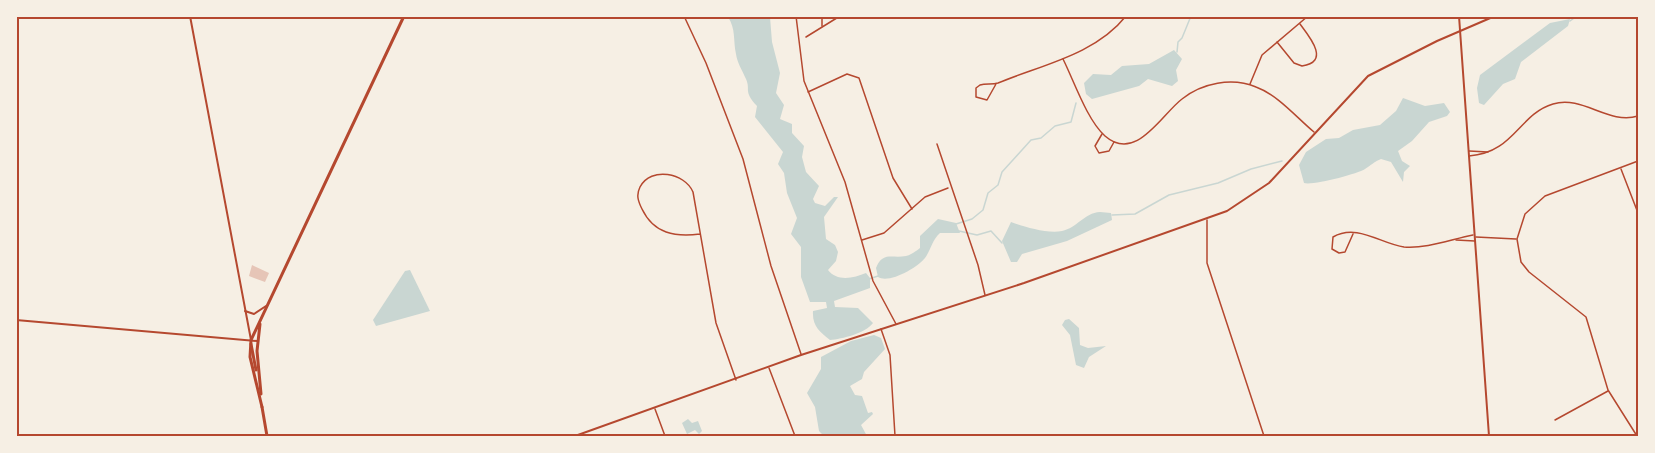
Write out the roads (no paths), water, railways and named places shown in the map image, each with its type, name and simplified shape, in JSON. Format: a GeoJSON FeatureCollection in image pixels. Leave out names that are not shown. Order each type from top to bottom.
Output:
{"type":"FeatureCollection","features":[{"type":"Feature","properties":{"kind":"main road"},"geometry":{"type":"LineString","coordinates":[[267,436],[250,357],[251,340],[404,16]]}},
{"type":"Feature","properties":{"kind":"main road"},"geometry":{"type":"LineString","coordinates":[[262,408],[257,341],[265,311]]}},
{"type":"Feature","properties":{"kind":"main road"},"geometry":{"type":"LineString","coordinates":[[251,340],[260,389]]}},
{"type":"Feature","properties":{"kind":"street"},"geometry":{"type":"LineString","coordinates":[[190,16],[251,340]]}},
{"type":"Feature","properties":{"kind":"street"},"geometry":{"type":"LineString","coordinates":[[684,16],[706,63],[743,159],[771,266],[801,355]]}},
{"type":"Feature","properties":{"kind":"street"},"geometry":{"type":"LineString","coordinates":[[796,16],[800,65],[808,92],[840,166],[873,280],[896,324]]}},
{"type":"Feature","properties":{"kind":"street"},"geometry":{"type":"LineString","coordinates":[[822,16],[822,27]]}},
{"type":"Feature","properties":{"kind":"street"},"geometry":{"type":"LineString","coordinates":[[806,37],[840,16]]}},
{"type":"Feature","properties":{"kind":"street"},"geometry":{"type":"LineString","coordinates":[[996,84],[987,100],[976,97],[976,88],[980,85],[996,84],[1009,77],[1063,59],[1107,36],[1126,16]]}},
{"type":"Feature","properties":{"kind":"street"},"geometry":{"type":"LineString","coordinates":[[1250,85],[1262,56],[1308,16]]}},
{"type":"Feature","properties":{"kind":"street"},"geometry":{"type":"LineString","coordinates":[[1459,16],[1489,436]]}},
{"type":"Feature","properties":{"kind":"street"},"geometry":{"type":"LineString","coordinates":[[575,436],[801,355],[985,296],[1207,219],[1238,205],[1261,189],[1368,76],[1496,16]]}},
{"type":"Feature","properties":{"kind":"street"},"geometry":{"type":"LineString","coordinates":[[1277,42],[1294,63],[1302,66],[1312,63],[1317,57],[1317,49],[1300,24]]}},
{"type":"Feature","properties":{"kind":"street"},"geometry":{"type":"LineString","coordinates":[[1063,59],[1102,133],[1115,142],[1129,144],[1144,138],[1184,97],[1206,86],[1228,82],[1250,85],[1269,93],[1314,132]]}},
{"type":"Feature","properties":{"kind":"street"},"geometry":{"type":"LineString","coordinates":[[808,92],[847,74],[859,79],[895,181],[912,209]]}},
{"type":"Feature","properties":{"kind":"street"},"geometry":{"type":"LineString","coordinates":[[1470,156],[1501,147],[1552,104],[1582,105],[1617,118],[1638,116]]}},
{"type":"Feature","properties":{"kind":"street"},"geometry":{"type":"LineString","coordinates":[[1102,133],[1095,146],[1099,153],[1109,151],[1115,142]]}},
{"type":"Feature","properties":{"kind":"street"},"geometry":{"type":"LineString","coordinates":[[937,144],[950,188],[978,264],[985,296]]}},
{"type":"Feature","properties":{"kind":"street"},"geometry":{"type":"LineString","coordinates":[[1469,151],[1488,152]]}},
{"type":"Feature","properties":{"kind":"street"},"geometry":{"type":"LineString","coordinates":[[1637,436],[1608,390],[1586,317],[1529,272],[1520,257],[1517,239],[1525,214],[1534,204],[1558,191],[1638,161]]}},
{"type":"Feature","properties":{"kind":"street"},"geometry":{"type":"LineString","coordinates":[[1620,168],[1638,213]]}},
{"type":"Feature","properties":{"kind":"street"},"geometry":{"type":"LineString","coordinates":[[700,234],[670,235],[658,229],[646,217],[638,195],[642,183],[661,176],[677,175],[687,182],[693,192],[716,323],[736,380]]}},
{"type":"Feature","properties":{"kind":"street"},"geometry":{"type":"LineString","coordinates":[[861,240],[884,233],[925,196],[950,188]]}},
{"type":"Feature","properties":{"kind":"street"},"geometry":{"type":"LineString","coordinates":[[1207,219],[1207,263],[1264,436]]}},
{"type":"Feature","properties":{"kind":"street"},"geometry":{"type":"LineString","coordinates":[[1353,234],[1345,252],[1339,253],[1332,249],[1333,237],[1342,234],[1366,233],[1402,246],[1475,238],[1517,239]]}},
{"type":"Feature","properties":{"kind":"street"},"geometry":{"type":"LineString","coordinates":[[1456,240],[1475,238]]}},
{"type":"Feature","properties":{"kind":"street"},"geometry":{"type":"LineString","coordinates":[[245,311],[257,314],[269,302]]}},
{"type":"Feature","properties":{"kind":"street"},"geometry":{"type":"LineString","coordinates":[[16,320],[257,341]]}},
{"type":"Feature","properties":{"kind":"street"},"geometry":{"type":"LineString","coordinates":[[881,329],[891,363],[896,436]]}},
{"type":"Feature","properties":{"kind":"street"},"geometry":{"type":"LineString","coordinates":[[769,368],[795,436]]}},
{"type":"Feature","properties":{"kind":"street"},"geometry":{"type":"LineString","coordinates":[[1554,420],[1608,390]]}},
{"type":"Feature","properties":{"kind":"street"},"geometry":{"type":"LineString","coordinates":[[654,409],[665,436]]}},
{"type":"Feature","properties":{"kind":"waterway"},"geometry":{"type":"LineString","coordinates":[[1177,52],[1178,42],[1191,16]]}},
{"type":"Feature","properties":{"kind":"waterway"},"geometry":{"type":"LineString","coordinates":[[1570,21],[1577,16]]}},
{"type":"Feature","properties":{"kind":"waterway"},"geometry":{"type":"LineString","coordinates":[[956,224],[972,219],[983,210],[988,193],[998,185],[1002,172],[1031,140],[1041,138],[1055,126],[1071,122],[1076,103]]}},
{"type":"Feature","properties":{"kind":"waterway"},"geometry":{"type":"LineString","coordinates":[[1112,215],[1135,214],[1169,195],[1218,183],[1251,169],[1282,161]]}},
{"type":"Feature","properties":{"kind":"waterway"},"geometry":{"type":"LineString","coordinates":[[959,231],[977,235],[991,231],[1002,243]]}},
{"type":"Feature","properties":{"kind":"waterway"},"geometry":{"type":"LineString","coordinates":[[869,279],[878,276]]}}]}
